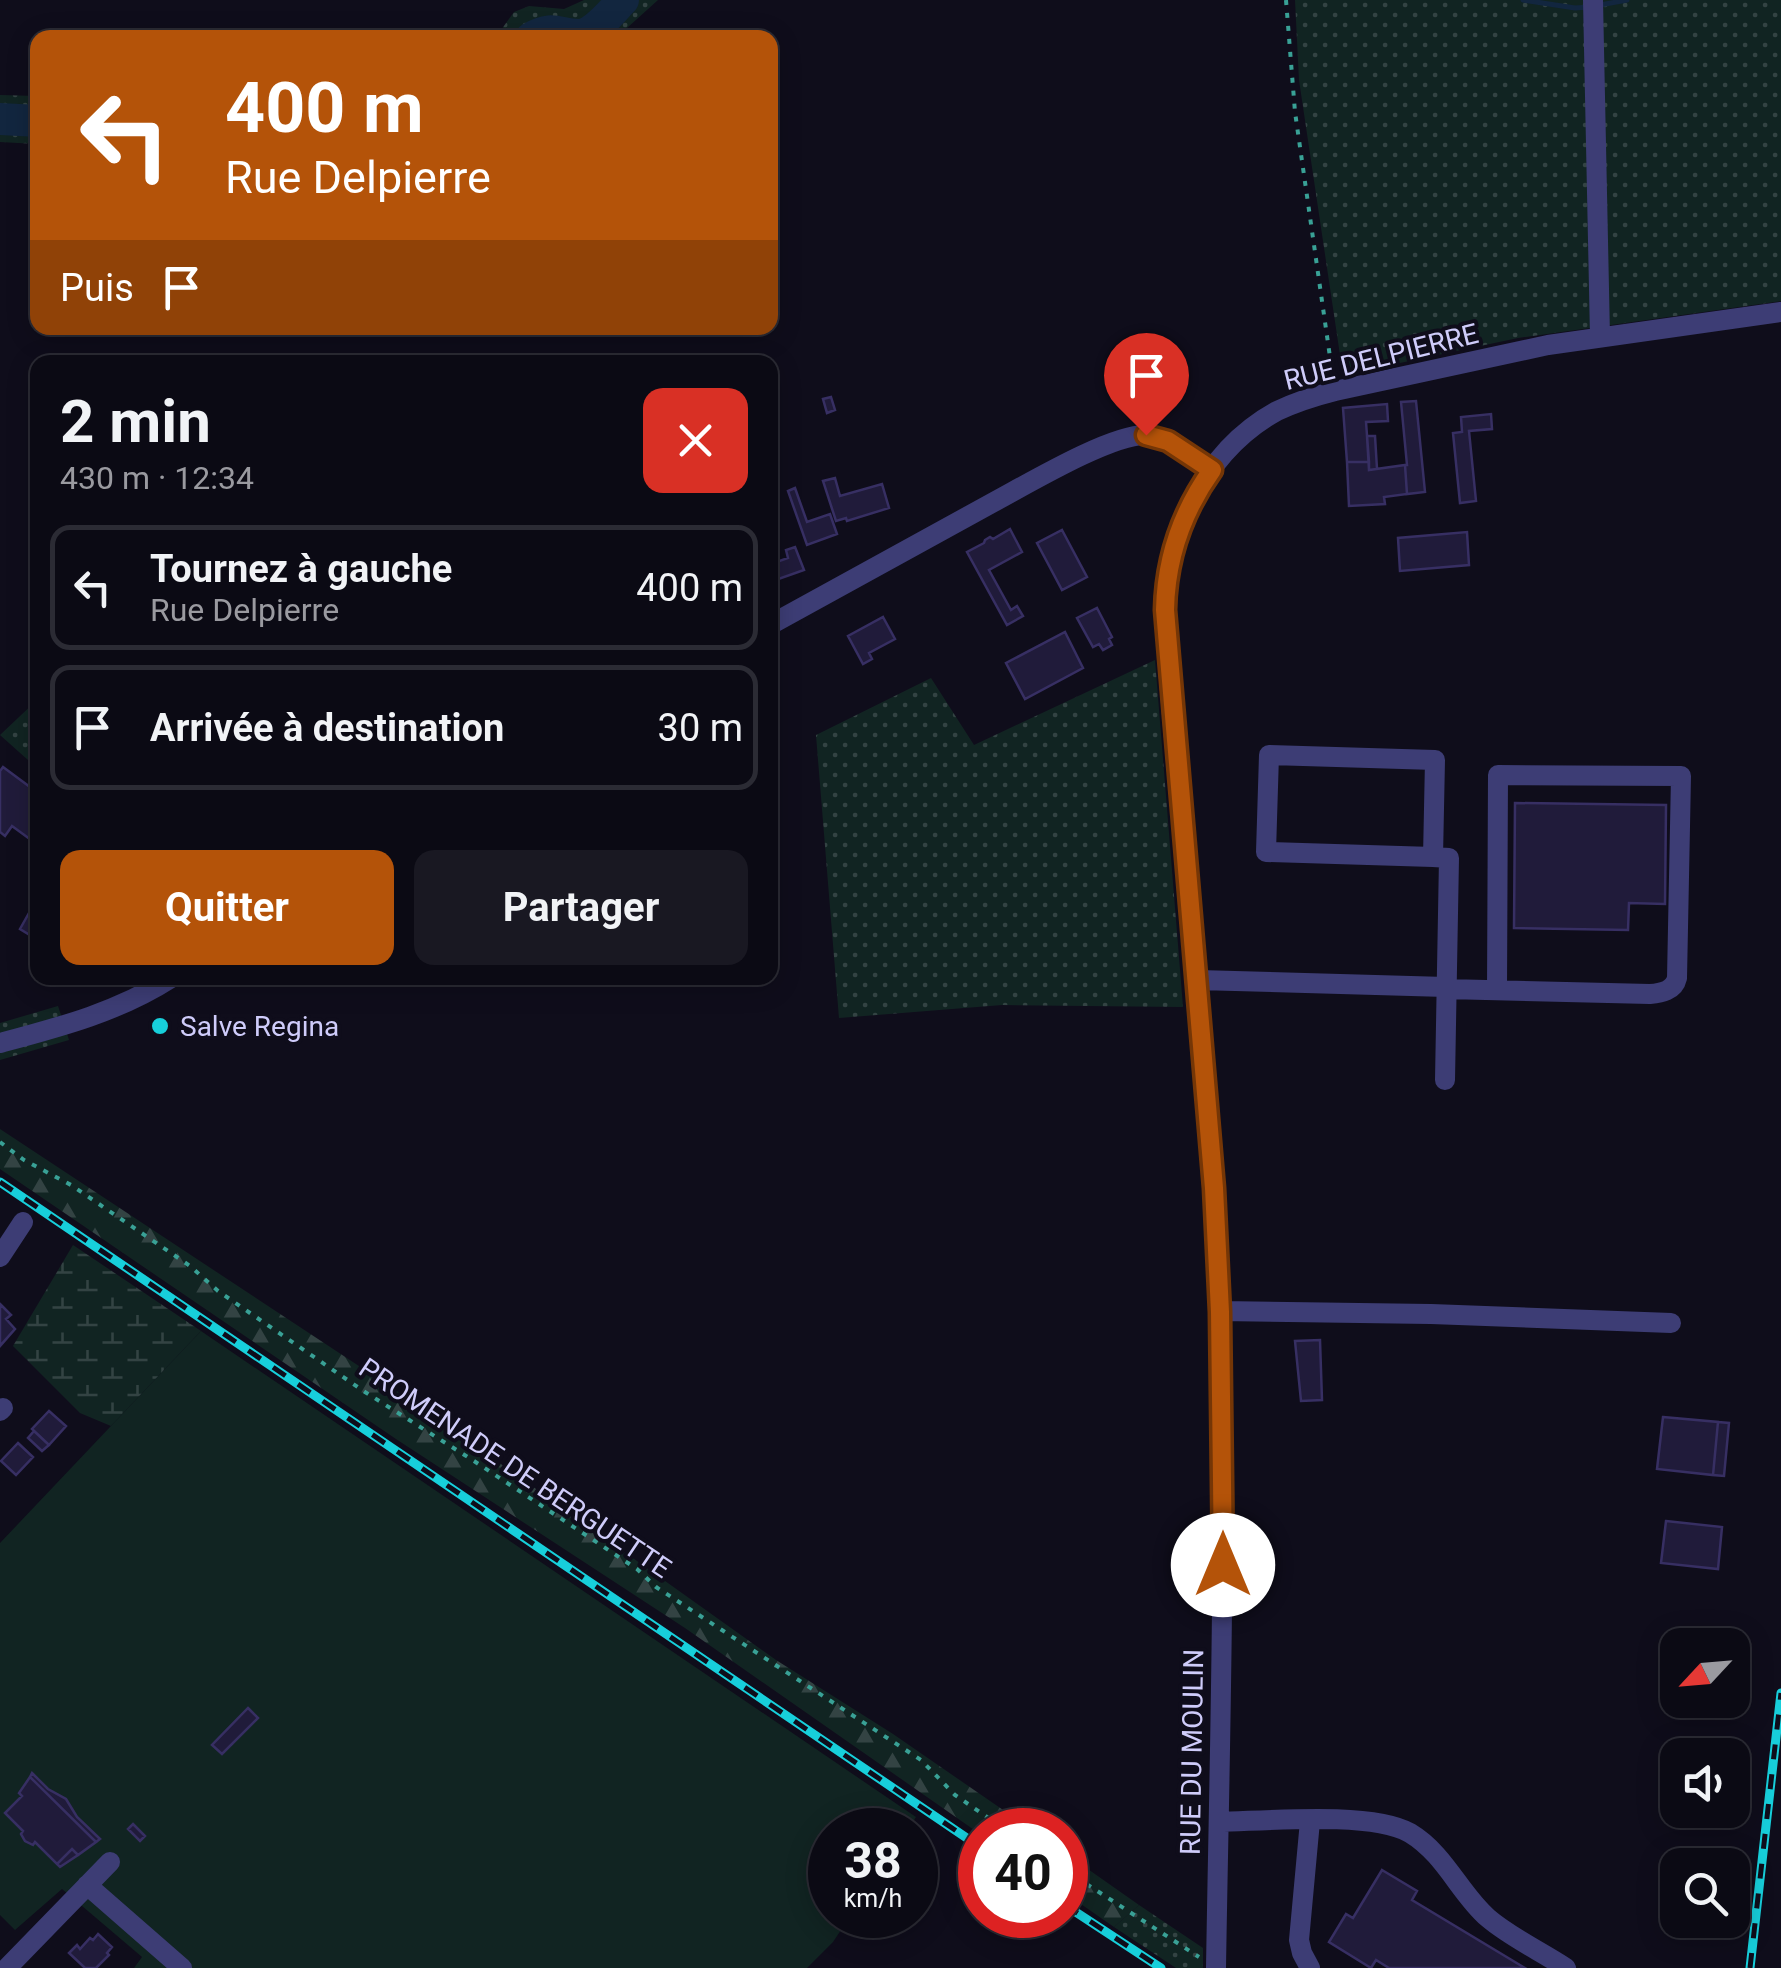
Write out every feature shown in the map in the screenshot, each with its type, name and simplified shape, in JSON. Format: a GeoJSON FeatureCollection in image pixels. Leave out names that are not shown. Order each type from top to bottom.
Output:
{"type":"FeatureCollection","features":[{"type":"Feature","properties":{"kind":"street"},"geometry":{"type":"LineString","coordinates":[[1594,9],[1600,337]]}},
{"type":"Feature","properties":{"kind":"street","name":"RUE DELPIERRE"},"geometry":{"type":"LineString","coordinates":[[1212,470],[1264,420],[1303,400],[1335,391],[1548,346],[1781,312]]}},
{"type":"Feature","properties":{"kind":"street"},"geometry":{"type":"LineString","coordinates":[[778,620],[1032,482],[1117,441],[1157,436],[1212,470]]}},
{"type":"Feature","properties":{"kind":"street","name":"RUE DU MOULIN"},"geometry":{"type":"LineString","coordinates":[[1212,470],[1192,501],[1172,551],[1166,591],[1166,643],[1198,980],[1220,1312],[1223,1538],[1216,1968]]}},
{"type":"Feature","properties":{"kind":"street"},"geometry":{"type":"LineString","coordinates":[[1433,858],[1435,760],[1269,756],[1266,852],[1433,858],[1449,858],[1445,1080]]}},
{"type":"Feature","properties":{"kind":"street"},"geometry":{"type":"LineString","coordinates":[[1198,980],[1650,994],[1663,992],[1673,987],[1677,978],[1681,776],[1498,775],[1497,989]]}},
{"type":"Feature","properties":{"kind":"street"},"geometry":{"type":"LineString","coordinates":[[0,1043],[105,1012],[159,985]]}},
{"type":"Feature","properties":{"kind":"street"},"geometry":{"type":"LineString","coordinates":[[0,1257],[23,1222]]}},
{"type":"Feature","properties":{"kind":"street"},"geometry":{"type":"LineString","coordinates":[[1220,1312],[1431,1314],[1671,1323]]}},
{"type":"Feature","properties":{"kind":"street"},"geometry":{"type":"LineString","coordinates":[[1310,1820],[1298,1940],[1310,1968]]}},
{"type":"Feature","properties":{"kind":"street"},"geometry":{"type":"LineString","coordinates":[[1218,1822],[1372,1820],[1410,1833],[1448,1866],[1488,1918],[1566,1968]]}},
{"type":"Feature","properties":{"kind":"street"},"geometry":{"type":"LineString","coordinates":[[7,1968],[110,1862]]}},
{"type":"Feature","properties":{"kind":"street"},"geometry":{"type":"LineString","coordinates":[[87,1885],[182,1968]]}},
{"type":"Feature","properties":{"kind":"path"},"geometry":{"type":"LineString","coordinates":[[1286,0],[1296,128],[1335,391]]}},
{"type":"Feature","properties":{"kind":"path","name":"PROMENADE DE BERGUETTE"},"geometry":{"type":"LineString","coordinates":[[0,1142],[120,1218],[365,1392],[921,1760],[954,1796],[972,1808]]}},
{"type":"Feature","properties":{"kind":"path"},"geometry":{"type":"LineString","coordinates":[[1088,1885],[1216,1968]]}},
{"type":"Feature","properties":{"kind":"green space"},"geometry":{"type":"Polygon","coordinates":[[[584,0],[658,0],[625,30],[501,30],[514,12],[529,6],[564,9],[584,0]]]}},
{"type":"Feature","properties":{"kind":"green space"},"geometry":{"type":"Polygon","coordinates":[[[1295,0],[1781,0],[1781,301],[1518,338],[1343,375],[1299,80],[1295,0]]]}},
{"type":"Feature","properties":{"kind":"green space"},"geometry":{"type":"Polygon","coordinates":[[[0,95],[30,96],[30,144],[0,142],[0,95]]]}},
{"type":"Feature","properties":{"kind":"green space"},"geometry":{"type":"Polygon","coordinates":[[[1155,660],[1183,1007],[1002,1005],[839,1018],[816,735],[931,678],[974,745],[1155,660]]]}},
{"type":"Feature","properties":{"kind":"green space"},"geometry":{"type":"Polygon","coordinates":[[[30,707],[30,762],[0,735],[30,707]]]}},
{"type":"Feature","properties":{"kind":"green space"},"geometry":{"type":"Polygon","coordinates":[[[58,1006],[69,1040],[0,1060],[0,1023],[58,1006]]]}},
{"type":"Feature","properties":{"kind":"green space"},"geometry":{"type":"Polygon","coordinates":[[[0,1129],[418,1405],[776,1660],[1000,1808],[958,1808],[958,1819],[685,1628],[396,1439],[0,1169],[0,1129]]]}},
{"type":"Feature","properties":{"kind":"green space"},"geometry":{"type":"Polygon","coordinates":[[[73,1245],[201,1331],[111,1426],[80,1413],[13,1346],[73,1245]]]}},
{"type":"Feature","properties":{"kind":"green space"},"geometry":{"type":"Polygon","coordinates":[[[201,1331],[903,1808],[808,1808],[808,1938],[836,1938],[807,1968],[134,1968],[142,1957],[62,1889],[15,1930],[0,1915],[0,1543],[201,1331]]]}},
{"type":"Feature","properties":{"kind":"green space"},"geometry":{"type":"Polygon","coordinates":[[[1088,1869],[1139,1905],[1114,1927],[1088,1909],[1088,1869]]]}},
{"type":"Feature","properties":{"kind":"green space"},"geometry":{"type":"Polygon","coordinates":[[[1139,1905],[1203,1948],[1203,1968],[1176,1968],[1114,1927],[1139,1905]]]}},
{"type":"Feature","properties":{"kind":"building"},"geometry":{"type":"Polygon","coordinates":[[[831,397],[835,410],[827,413],[823,399],[831,397]]]}},
{"type":"Feature","properties":{"kind":"building"},"geometry":{"type":"Polygon","coordinates":[[[1416,401],[1425,492],[1407,494],[1401,402],[1416,401]]]}},
{"type":"Feature","properties":{"kind":"building"},"geometry":{"type":"Polygon","coordinates":[[[1387,404],[1388,421],[1366,422],[1369,462],[1347,462],[1343,408],[1387,404]]]}},
{"type":"Feature","properties":{"kind":"building"},"geometry":{"type":"Polygon","coordinates":[[[1491,414],[1492,429],[1469,431],[1476,501],[1460,503],[1453,433],[1462,432],[1461,417],[1491,414]]]}},
{"type":"Feature","properties":{"kind":"building"},"geometry":{"type":"Polygon","coordinates":[[[1367,436],[1375,436],[1377,469],[1369,470],[1367,436]]]}},
{"type":"Feature","properties":{"kind":"building"},"geometry":{"type":"Polygon","coordinates":[[[1347,462],[1369,462],[1369,470],[1405,465],[1407,494],[1384,497],[1385,504],[1349,506],[1347,462]]]}},
{"type":"Feature","properties":{"kind":"building"},"geometry":{"type":"Polygon","coordinates":[[[835,478],[840,496],[882,484],[889,508],[836,521],[823,481],[835,478]]]}},
{"type":"Feature","properties":{"kind":"building"},"geometry":{"type":"Polygon","coordinates":[[[795,488],[807,522],[830,514],[837,534],[807,545],[788,491],[795,488]]]}},
{"type":"Feature","properties":{"kind":"building"},"geometry":{"type":"Polygon","coordinates":[[[1010,529],[1022,552],[989,570],[1011,610],[1017,606],[1023,616],[1007,625],[967,552],[1010,529]]]}},
{"type":"Feature","properties":{"kind":"building"},"geometry":{"type":"Polygon","coordinates":[[[1062,530],[1087,577],[1062,590],[1037,543],[1062,530]]]}},
{"type":"Feature","properties":{"kind":"building"},"geometry":{"type":"Polygon","coordinates":[[[1467,532],[1469,565],[1400,571],[1398,538],[1467,532]]]}},
{"type":"Feature","properties":{"kind":"building"},"geometry":{"type":"Polygon","coordinates":[[[795,547],[804,570],[778,579],[778,562],[788,558],[786,550],[795,547]]]}},
{"type":"Feature","properties":{"kind":"building"},"geometry":{"type":"Polygon","coordinates":[[[1097,608],[1112,637],[1112,645],[1103,650],[1099,644],[1093,647],[1077,618],[1097,608]]]}},
{"type":"Feature","properties":{"kind":"building"},"geometry":{"type":"Polygon","coordinates":[[[883,617],[895,639],[869,653],[872,659],[863,664],[848,636],[883,617]]]}},
{"type":"Feature","properties":{"kind":"building"},"geometry":{"type":"Polygon","coordinates":[[[1065,632],[1083,668],[1025,699],[1006,663],[1065,632]]]}},
{"type":"Feature","properties":{"kind":"building"},"geometry":{"type":"Polygon","coordinates":[[[3,767],[30,787],[30,839],[12,826],[5,836],[0,832],[3,767]]]}},
{"type":"Feature","properties":{"kind":"building"},"geometry":{"type":"Polygon","coordinates":[[[1515,803],[1666,805],[1665,904],[1629,903],[1628,930],[1514,928],[1515,803]]]}},
{"type":"Feature","properties":{"kind":"building"},"geometry":{"type":"Polygon","coordinates":[[[30,911],[30,935],[20,929],[30,911]]]}},
{"type":"Feature","properties":{"kind":"building"},"geometry":{"type":"Polygon","coordinates":[[[0,1304],[11,1315],[6,1319],[15,1329],[0,1346],[0,1304]]]}},
{"type":"Feature","properties":{"kind":"building"},"geometry":{"type":"Polygon","coordinates":[[[1320,1340],[1322,1400],[1301,1401],[1295,1341],[1320,1340]]]}},
{"type":"Feature","properties":{"kind":"building"},"geometry":{"type":"Polygon","coordinates":[[[49,1411],[66,1426],[49,1445],[32,1429],[49,1411]]]}},
{"type":"Feature","properties":{"kind":"building"},"geometry":{"type":"Polygon","coordinates":[[[1663,1417],[1718,1422],[1713,1475],[1657,1469],[1663,1417]]]}},
{"type":"Feature","properties":{"kind":"building"},"geometry":{"type":"Polygon","coordinates":[[[1718,1422],[1729,1423],[1724,1476],[1713,1475],[1718,1422]]]}},
{"type":"Feature","properties":{"kind":"building"},"geometry":{"type":"Polygon","coordinates":[[[34,1431],[49,1445],[42,1451],[28,1438],[34,1431]]]}},
{"type":"Feature","properties":{"kind":"building"},"geometry":{"type":"Polygon","coordinates":[[[18,1443],[33,1457],[16,1475],[1,1461],[18,1443]]]}},
{"type":"Feature","properties":{"kind":"building"},"geometry":{"type":"Polygon","coordinates":[[[1666,1521],[1722,1527],[1718,1569],[1661,1563],[1666,1521]]]}},
{"type":"Feature","properties":{"kind":"building"},"geometry":{"type":"Polygon","coordinates":[[[248,1708],[258,1718],[222,1754],[212,1745],[248,1708]]]}},
{"type":"Feature","properties":{"kind":"building"},"geometry":{"type":"Polygon","coordinates":[[[32,1773],[66,1799],[77,1817],[100,1839],[96,1842],[30,1777],[32,1773]]]}},
{"type":"Feature","properties":{"kind":"building"},"geometry":{"type":"Polygon","coordinates":[[[30,1777],[96,1842],[78,1855],[72,1849],[57,1864],[35,1842],[33,1845],[25,1841],[23,1831],[5,1813],[22,1796],[19,1793],[30,1777]]]}},
{"type":"Feature","properties":{"kind":"building"},"geometry":{"type":"Polygon","coordinates":[[[133,1824],[145,1836],[140,1841],[128,1829],[133,1824]]]}},
{"type":"Feature","properties":{"kind":"building"},"geometry":{"type":"Polygon","coordinates":[[[72,1849],[78,1855],[60,1867],[57,1864],[72,1849]]]}},
{"type":"Feature","properties":{"kind":"building"},"geometry":{"type":"Polygon","coordinates":[[[1382,1870],[1417,1891],[1412,1900],[1525,1968],[1389,1968],[1376,1960],[1371,1968],[1329,1942],[1346,1914],[1353,1918],[1382,1870]]]}},
{"type":"Feature","properties":{"kind":"building"},"geometry":{"type":"Polygon","coordinates":[[[98,1934],[112,1947],[109,1955],[96,1968],[85,1968],[69,1953],[98,1934]]]}},
{"type":"Feature","properties":{"kind":"waterway"},"geometry":{"type":"LineString","coordinates":[[592,30],[623,0]]}},
{"type":"Feature","properties":{"kind":"waterway"},"geometry":{"type":"LineString","coordinates":[[1523,0],[1589,7]]}},
{"type":"Feature","properties":{"kind":"waterway"},"geometry":{"type":"LineString","coordinates":[[1600,5],[1627,0]]}},
{"type":"Feature","properties":{"kind":"waterway"},"geometry":{"type":"LineString","coordinates":[[0,119],[30,121]]}},
{"type":"Feature","properties":{"kind":"railway"},"geometry":{"type":"LineString","coordinates":[[0,1182],[958,1832]]}},
{"type":"Feature","properties":{"kind":"railway"},"geometry":{"type":"LineString","coordinates":[[1750,1968],[1781,1693]]}},
{"type":"Feature","properties":{"kind":"railway"},"geometry":{"type":"LineString","coordinates":[[1088,1920],[1161,1968]]}},
{"type":"Feature","properties":{"kind":"place","name":"Salve Regina"},"geometry":{"type":"Point","coordinates":[160,1026]}},
{"type":"Feature","properties":{"kind":"route"},"geometry":{"type":"LineString","coordinates":[[1146,435],[1168,441],[1212,470],[1192,501],[1172,551],[1165,610],[1214,1188],[1220,1312],[1223,1565]]}}]}
